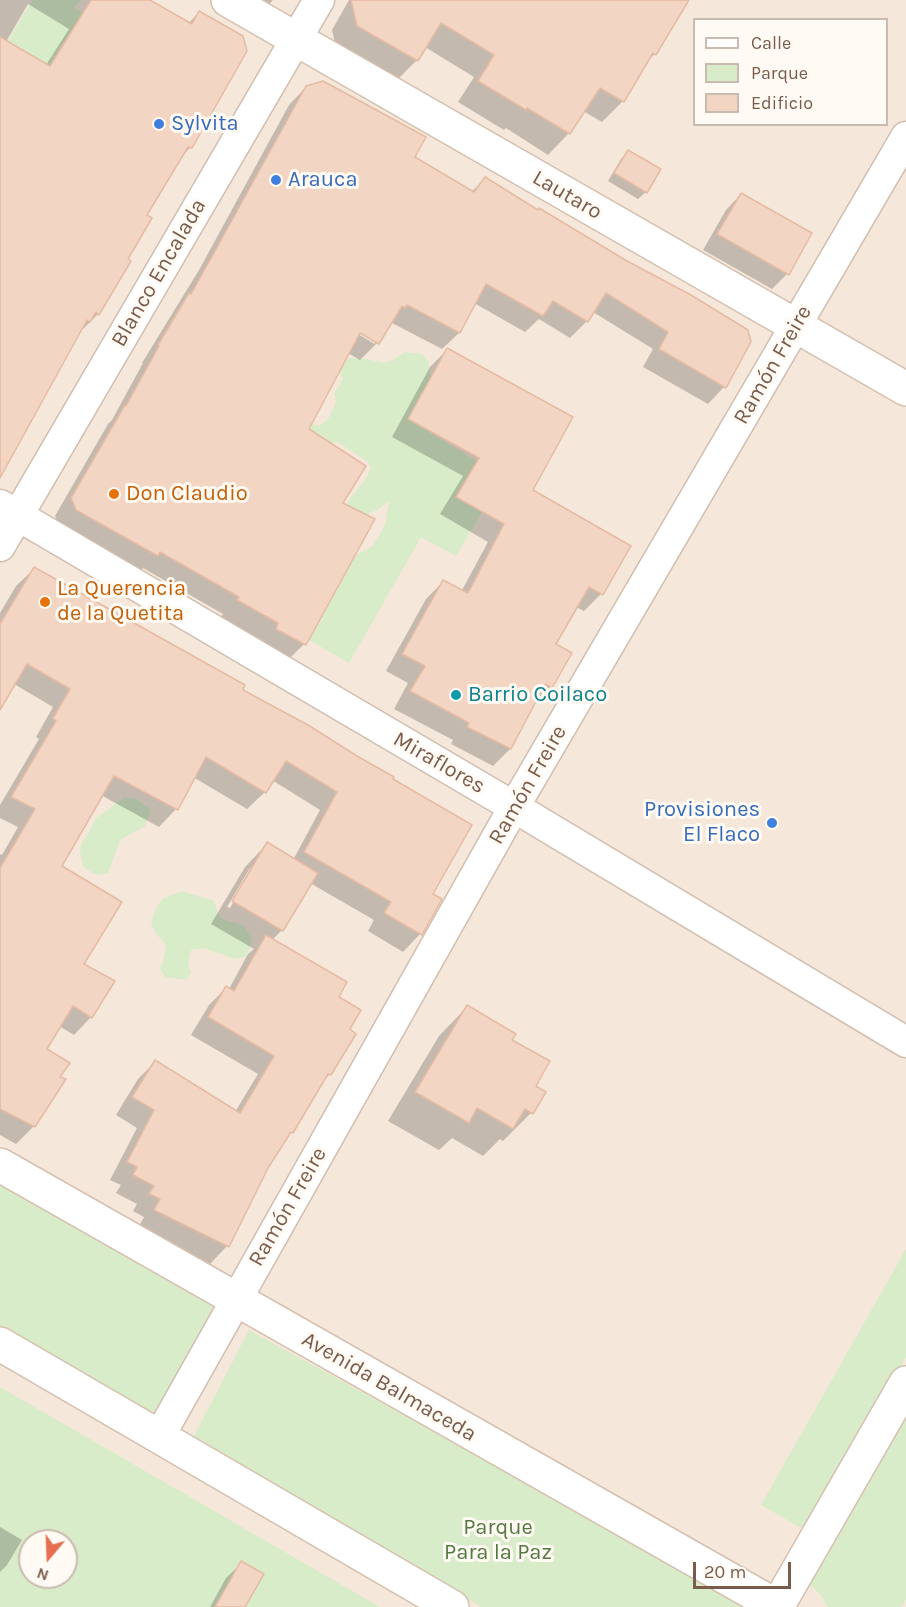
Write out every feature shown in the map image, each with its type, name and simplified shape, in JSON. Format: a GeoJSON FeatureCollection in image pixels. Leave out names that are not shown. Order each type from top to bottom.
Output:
{"type":"FeatureCollection","features":[{"type":"Feature","properties":{"kind":"main road","name":"Lautaro"},"geometry":{"type":"LineString","coordinates":[[228,0],[906,389]]}},
{"type":"Feature","properties":{"kind":"main road","name":"Avenida Balmaceda"},"geometry":{"type":"LineString","coordinates":[[0,1165],[778,1607]]}},
{"type":"Feature","properties":{"kind":"main road"},"geometry":{"type":"LineString","coordinates":[[0,1344],[452,1607]]}},
{"type":"Feature","properties":{"kind":"main road"},"geometry":{"type":"LineString","coordinates":[[778,1607],[906,1383]]}},
{"type":"Feature","properties":{"kind":"street","name":"Blanco Encalada"},"geometry":{"type":"LineString","coordinates":[[0,546],[9,511],[319,0]]}},
{"type":"Feature","properties":{"kind":"street","name":"Ramón Freire"},"geometry":{"type":"LineString","coordinates":[[159,1437],[514,807],[906,137]]}},
{"type":"Feature","properties":{"kind":"street","name":"Miraflores"},"geometry":{"type":"LineString","coordinates":[[9,511],[514,807],[906,1042]]}},
{"type":"Feature","properties":{"kind":"shaded area"},"geometry":{"type":"Polygon","coordinates":[[[0,0],[906,0],[906,1607],[0,1607],[0,0]]]}},
{"type":"Feature","properties":{"kind":"green space"},"geometry":{"type":"Polygon","coordinates":[[[32,0],[81,0],[74,7],[83,13],[71,78],[8,41],[32,0]]]}},
{"type":"Feature","properties":{"kind":"green space"},"geometry":{"type":"Polygon","coordinates":[[[405,352],[422,354],[428,361],[431,377],[409,420],[477,461],[456,496],[482,512],[456,556],[421,537],[349,663],[309,640],[356,555],[373,546],[385,525],[389,501],[370,513],[363,525],[345,509],[367,477],[371,468],[367,461],[337,442],[327,444],[255,402],[319,426],[328,419],[336,403],[334,394],[343,379],[337,371],[340,365],[350,358],[384,363],[405,352]]]}},
{"type":"Feature","properties":{"kind":"green space"},"geometry":{"type":"Polygon","coordinates":[[[125,797],[136,799],[151,810],[145,826],[120,840],[108,873],[100,875],[92,873],[83,866],[80,853],[81,844],[95,819],[125,797]]]}},
{"type":"Feature","properties":{"kind":"green space"},"geometry":{"type":"Polygon","coordinates":[[[182,891],[214,901],[218,914],[223,919],[245,926],[252,941],[246,956],[235,959],[204,948],[191,950],[188,963],[191,972],[186,980],[165,977],[160,968],[166,944],[156,934],[151,923],[157,906],[164,898],[182,891]]]}},
{"type":"Feature","properties":{"kind":"green space"},"geometry":{"type":"Polygon","coordinates":[[[0,1171],[221,1297],[149,1427],[0,1337],[0,1171]]]}},
{"type":"Feature","properties":{"kind":"green space"},"geometry":{"type":"Polygon","coordinates":[[[906,1249],[906,1357],[807,1531],[761,1505],[906,1249]]]}},
{"type":"Feature","properties":{"kind":"green space","name":"Parque Para la Paz"},"geometry":{"type":"Polygon","coordinates":[[[249,1330],[753,1607],[481,1607],[194,1436],[249,1330]]]}},
{"type":"Feature","properties":{"kind":"green space"},"geometry":{"type":"Polygon","coordinates":[[[0,1387],[380,1607],[0,1607],[0,1387]]]}},
{"type":"Feature","properties":{"kind":"green space"},"geometry":{"type":"Polygon","coordinates":[[[906,1399],[906,1599],[902,1607],[828,1607],[821,1595],[802,1577],[906,1399]]]}},
{"type":"Feature","properties":{"kind":"building"},"geometry":{"type":"Polygon","coordinates":[[[91,0],[150,0],[192,24],[199,11],[243,36],[247,51],[192,148],[188,147],[147,215],[152,218],[128,259],[131,261],[99,315],[96,312],[90,322],[87,320],[0,478],[0,37],[50,66],[91,0]]]}},
{"type":"Feature","properties":{"kind":"building"},"geometry":{"type":"Polygon","coordinates":[[[351,0],[689,0],[656,55],[653,53],[624,102],[600,88],[570,134],[478,81],[494,55],[441,23],[418,61],[357,26],[351,0]]]}},
{"type":"Feature","properties":{"kind":"building"},"geometry":{"type":"Polygon","coordinates":[[[323,81],[426,137],[415,157],[474,192],[485,177],[538,210],[539,208],[748,330],[751,342],[726,388],[659,349],[668,332],[606,293],[588,322],[553,301],[543,316],[486,284],[460,333],[407,305],[405,308],[402,306],[379,344],[360,333],[309,429],[366,466],[343,503],[375,519],[306,645],[276,629],[278,623],[237,600],[239,597],[160,552],[158,556],[76,510],[71,498],[126,406],[158,345],[189,293],[191,294],[306,86],[323,81]]]}},
{"type":"Feature","properties":{"kind":"building"},"geometry":{"type":"Polygon","coordinates":[[[628,150],[661,169],[647,193],[614,173],[628,150]]]}},
{"type":"Feature","properties":{"kind":"building"},"geometry":{"type":"Polygon","coordinates":[[[741,193],[812,233],[789,275],[717,234],[741,193]]]}},
{"type":"Feature","properties":{"kind":"building"},"geometry":{"type":"Polygon","coordinates":[[[447,348],[573,417],[533,490],[631,546],[603,595],[589,587],[556,644],[572,653],[552,688],[545,684],[511,749],[467,727],[469,723],[410,691],[425,666],[402,654],[443,580],[468,593],[504,524],[456,497],[479,458],[408,419],[447,348]]]}},
{"type":"Feature","properties":{"kind":"building"},"geometry":{"type":"Polygon","coordinates":[[[34,567],[245,685],[243,690],[308,725],[394,777],[393,779],[472,825],[433,894],[442,899],[422,935],[384,913],[391,902],[304,852],[337,792],[286,761],[266,793],[206,757],[178,810],[114,776],[62,866],[122,902],[84,964],[115,981],[92,1018],[73,1006],[47,1049],[70,1063],[60,1077],[66,1079],[35,1127],[0,1109],[0,868],[35,809],[11,797],[56,721],[53,718],[70,689],[27,664],[0,710],[0,624],[34,567]]]}},
{"type":"Feature","properties":{"kind":"building"},"geometry":{"type":"Polygon","coordinates":[[[267,842],[318,873],[283,931],[232,901],[267,842]]]}},
{"type":"Feature","properties":{"kind":"building"},"geometry":{"type":"Polygon","coordinates":[[[266,935],[347,982],[339,997],[361,1010],[350,1029],[356,1034],[268,1168],[229,1247],[154,1210],[160,1199],[149,1194],[154,1186],[133,1175],[137,1167],[127,1162],[154,1110],[132,1097],[155,1060],[240,1113],[274,1056],[208,1017],[226,986],[234,991],[266,935]]]}},
{"type":"Feature","properties":{"kind":"building"},"geometry":{"type":"Polygon","coordinates":[[[467,1005],[516,1034],[512,1040],[550,1061],[536,1086],[546,1092],[533,1114],[525,1109],[513,1129],[477,1108],[469,1123],[415,1092],[467,1005]]]}},
{"type":"Feature","properties":{"kind":"building"},"geometry":{"type":"Polygon","coordinates":[[[241,1561],[264,1574],[245,1607],[215,1607],[241,1561]]]}},
{"type":"Feature","properties":{"kind":"place","name":"Sylvita"},"geometry":{"type":"Point","coordinates":[159,124]}},
{"type":"Feature","properties":{"kind":"place","name":"Arauca"},"geometry":{"type":"Point","coordinates":[276,180]}},
{"type":"Feature","properties":{"kind":"place","name":"Don Claudio"},"geometry":{"type":"Point","coordinates":[114,494]}},
{"type":"Feature","properties":{"kind":"place","name":"La Querencia de la Quetita"},"geometry":{"type":"Point","coordinates":[45,602]}},
{"type":"Feature","properties":{"kind":"place","name":"Barrio Coilaco"},"geometry":{"type":"Point","coordinates":[456,695]}},
{"type":"Feature","properties":{"kind":"place","name":"Provisiones El Flaco"},"geometry":{"type":"Point","coordinates":[772,823]}}]}
